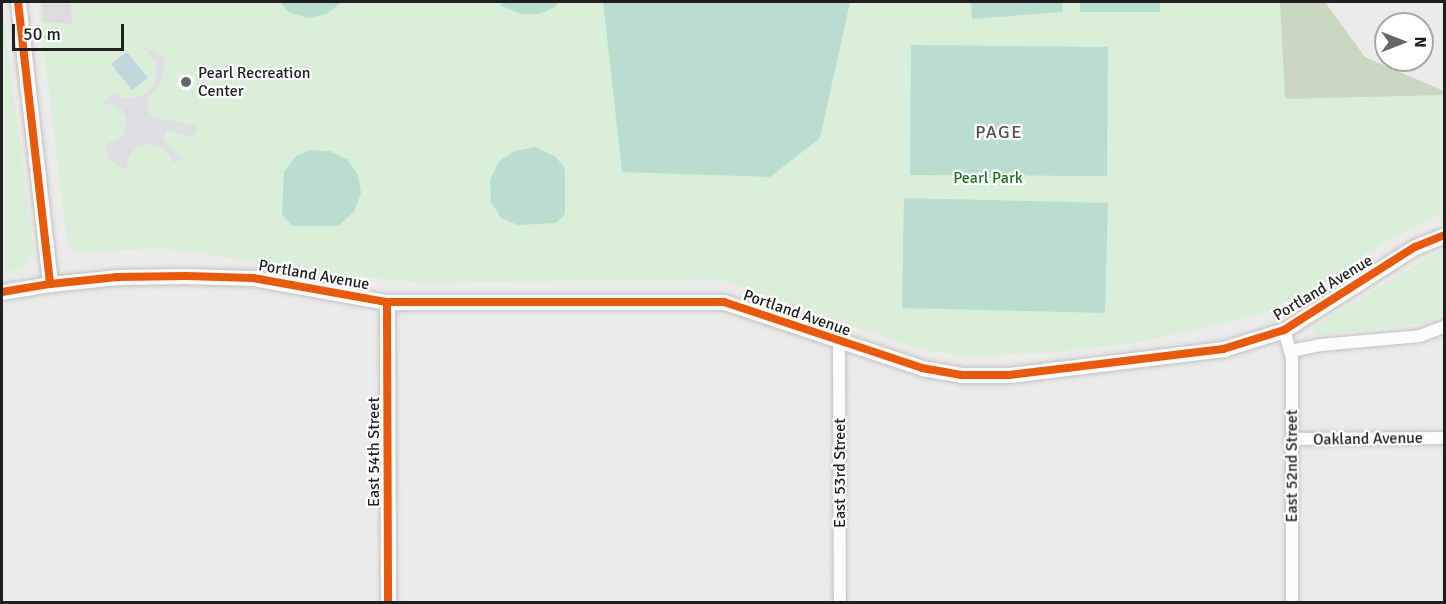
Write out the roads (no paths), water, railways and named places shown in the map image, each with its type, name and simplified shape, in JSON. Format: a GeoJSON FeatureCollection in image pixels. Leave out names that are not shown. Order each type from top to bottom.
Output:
{"type":"FeatureCollection","features":[{"type":"Feature","properties":{"kind":"street"},"geometry":{"type":"LineString","coordinates":[[18,2],[50,284]]}},
{"type":"Feature","properties":{"kind":"street","name":"Portland Avenue"},"geometry":{"type":"LineString","coordinates":[[2,292],[118,277],[253,278],[387,302],[724,302],[839,343],[922,368],[961,375],[1009,375],[1222,349],[1284,330],[1415,248],[1444,235]]}},
{"type":"Feature","properties":{"kind":"street","name":"East 54th Street"},"geometry":{"type":"LineString","coordinates":[[387,302],[388,603]]}},
{"type":"Feature","properties":{"kind":"street"},"geometry":{"type":"LineString","coordinates":[[1290,351],[1320,345],[1420,336],[1444,327]]}},
{"type":"Feature","properties":{"kind":"street","name":"East 52nd Street"},"geometry":{"type":"LineString","coordinates":[[1284,330],[1290,351],[1292,603]]}},
{"type":"Feature","properties":{"kind":"street","name":"East 53rd Street"},"geometry":{"type":"LineString","coordinates":[[839,343],[840,603]]}},
{"type":"Feature","properties":{"kind":"street","name":"Oakland Avenue"},"geometry":{"type":"LineString","coordinates":[[1291,439],[1444,438]]}},
{"type":"Feature","properties":{"kind":"water"},"geometry":{"type":"Polygon","coordinates":[[[127,52],[148,78],[132,90],[111,64],[127,52]]]}},
{"type":"Feature","properties":{"kind":"place","name":"Pearl Recreation Center"},"geometry":{"type":"Point","coordinates":[186,82]}},
{"type":"Feature","properties":{"kind":"district","name":"PAGE"},"geometry":{"type":"Point","coordinates":[999,132]}},
{"type":"Feature","properties":{"kind":"park label","name":"Pearl Park"},"geometry":{"type":"Point","coordinates":[988,178]}}]}
